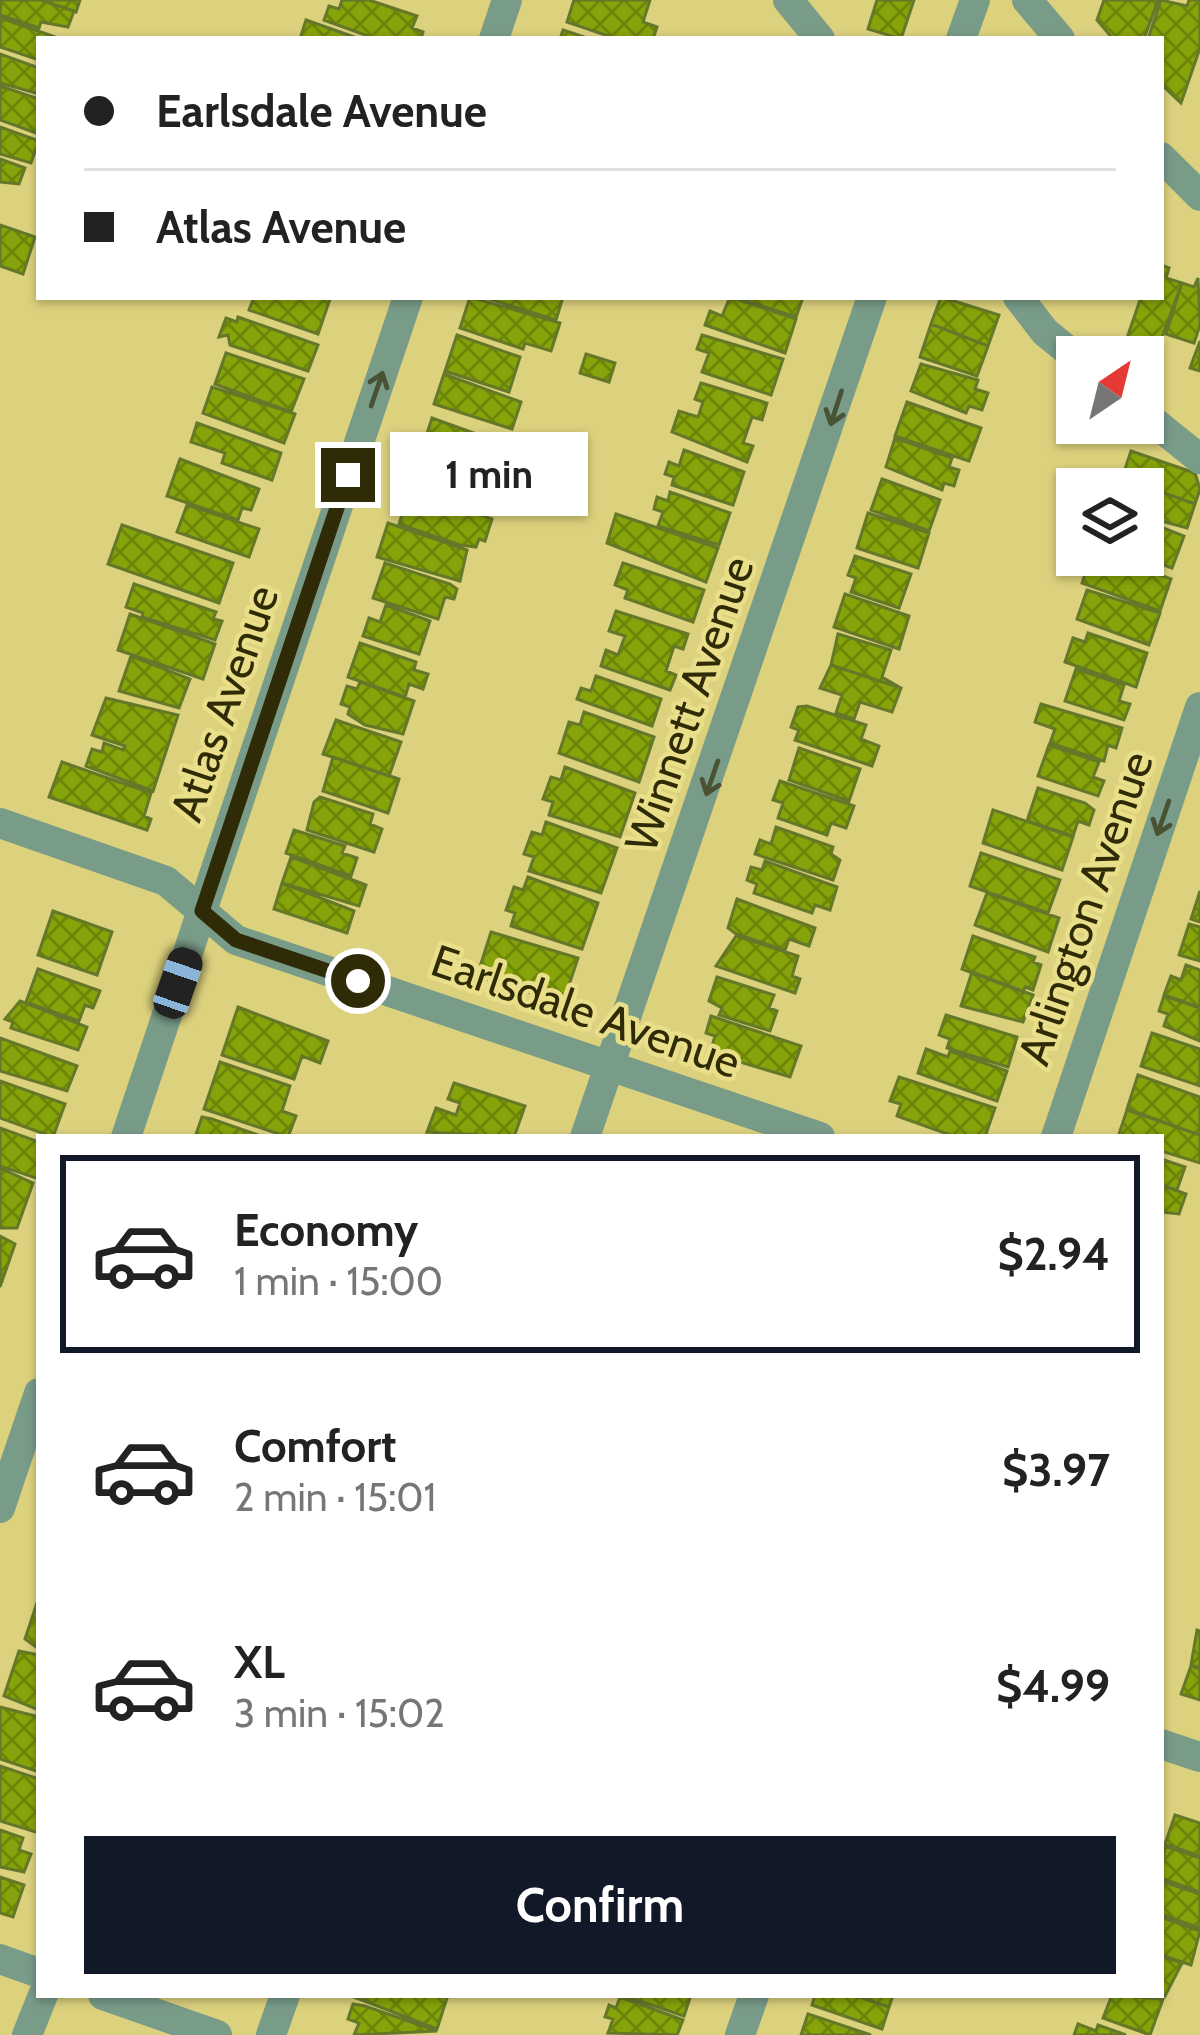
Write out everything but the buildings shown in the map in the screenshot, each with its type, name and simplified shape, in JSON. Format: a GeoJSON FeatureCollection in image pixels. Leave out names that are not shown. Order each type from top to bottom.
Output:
{"type":"FeatureCollection","features":[{"type":"Feature","properties":{"kind":"street"},"geometry":{"type":"LineString","coordinates":[[495,36],[508,0]]}},
{"type":"Feature","properties":{"kind":"street"},"geometry":{"type":"LineString","coordinates":[[788,0],[818,36]]}},
{"type":"Feature","properties":{"kind":"street"},"geometry":{"type":"LineString","coordinates":[[962,36],[975,0]]}},
{"type":"Feature","properties":{"kind":"street"},"geometry":{"type":"LineString","coordinates":[[1028,0],[1058,36]]}},
{"type":"Feature","properties":{"kind":"street"},"geometry":{"type":"LineString","coordinates":[[1164,160],[1200,196]]}},
{"type":"Feature","properties":{"kind":"street","name":"Atlas Avenue"},"geometry":{"type":"LineString","coordinates":[[127,1134],[407,300]]}},
{"type":"Feature","properties":{"kind":"street","name":"Winnett Avenue"},"geometry":{"type":"LineString","coordinates":[[586,1134],[871,300]]}},
{"type":"Feature","properties":{"kind":"street"},"geometry":{"type":"LineString","coordinates":[[1020,300],[1056,341]]}},
{"type":"Feature","properties":{"kind":"street"},"geometry":{"type":"LineString","coordinates":[[1164,429],[1200,459]]}},
{"type":"Feature","properties":{"kind":"street","name":"Arlington Avenue"},"geometry":{"type":"LineString","coordinates":[[1057,1134],[1200,707]]}},
{"type":"Feature","properties":{"kind":"street","name":"Earlsdale Avenue"},"geometry":{"type":"LineString","coordinates":[[0,823],[166,881],[236,940],[811,1134]]}},
{"type":"Feature","properties":{"kind":"street"},"geometry":{"type":"LineString","coordinates":[[0,1508],[36,1402]]}},
{"type":"Feature","properties":{"kind":"street"},"geometry":{"type":"LineString","coordinates":[[1164,1745],[1200,1757]]}},
{"type":"Feature","properties":{"kind":"street"},"geometry":{"type":"LineString","coordinates":[[0,1959],[36,1971]]}},
{"type":"Feature","properties":{"kind":"street"},"geometry":{"type":"LineString","coordinates":[[27,2035],[42,1998]]}},
{"type":"Feature","properties":{"kind":"street"},"geometry":{"type":"LineString","coordinates":[[112,1998],[217,2035]]}},
{"type":"Feature","properties":{"kind":"street"},"geometry":{"type":"LineString","coordinates":[[271,2035],[284,1998]]}},
{"type":"Feature","properties":{"kind":"street"},"geometry":{"type":"LineString","coordinates":[[740,2035],[753,1998]]}},
{"type":"Feature","properties":{"kind":"route"},"geometry":{"type":"LineString","coordinates":[[348,475],[202,911],[236,940],[358,981]]}}]}
